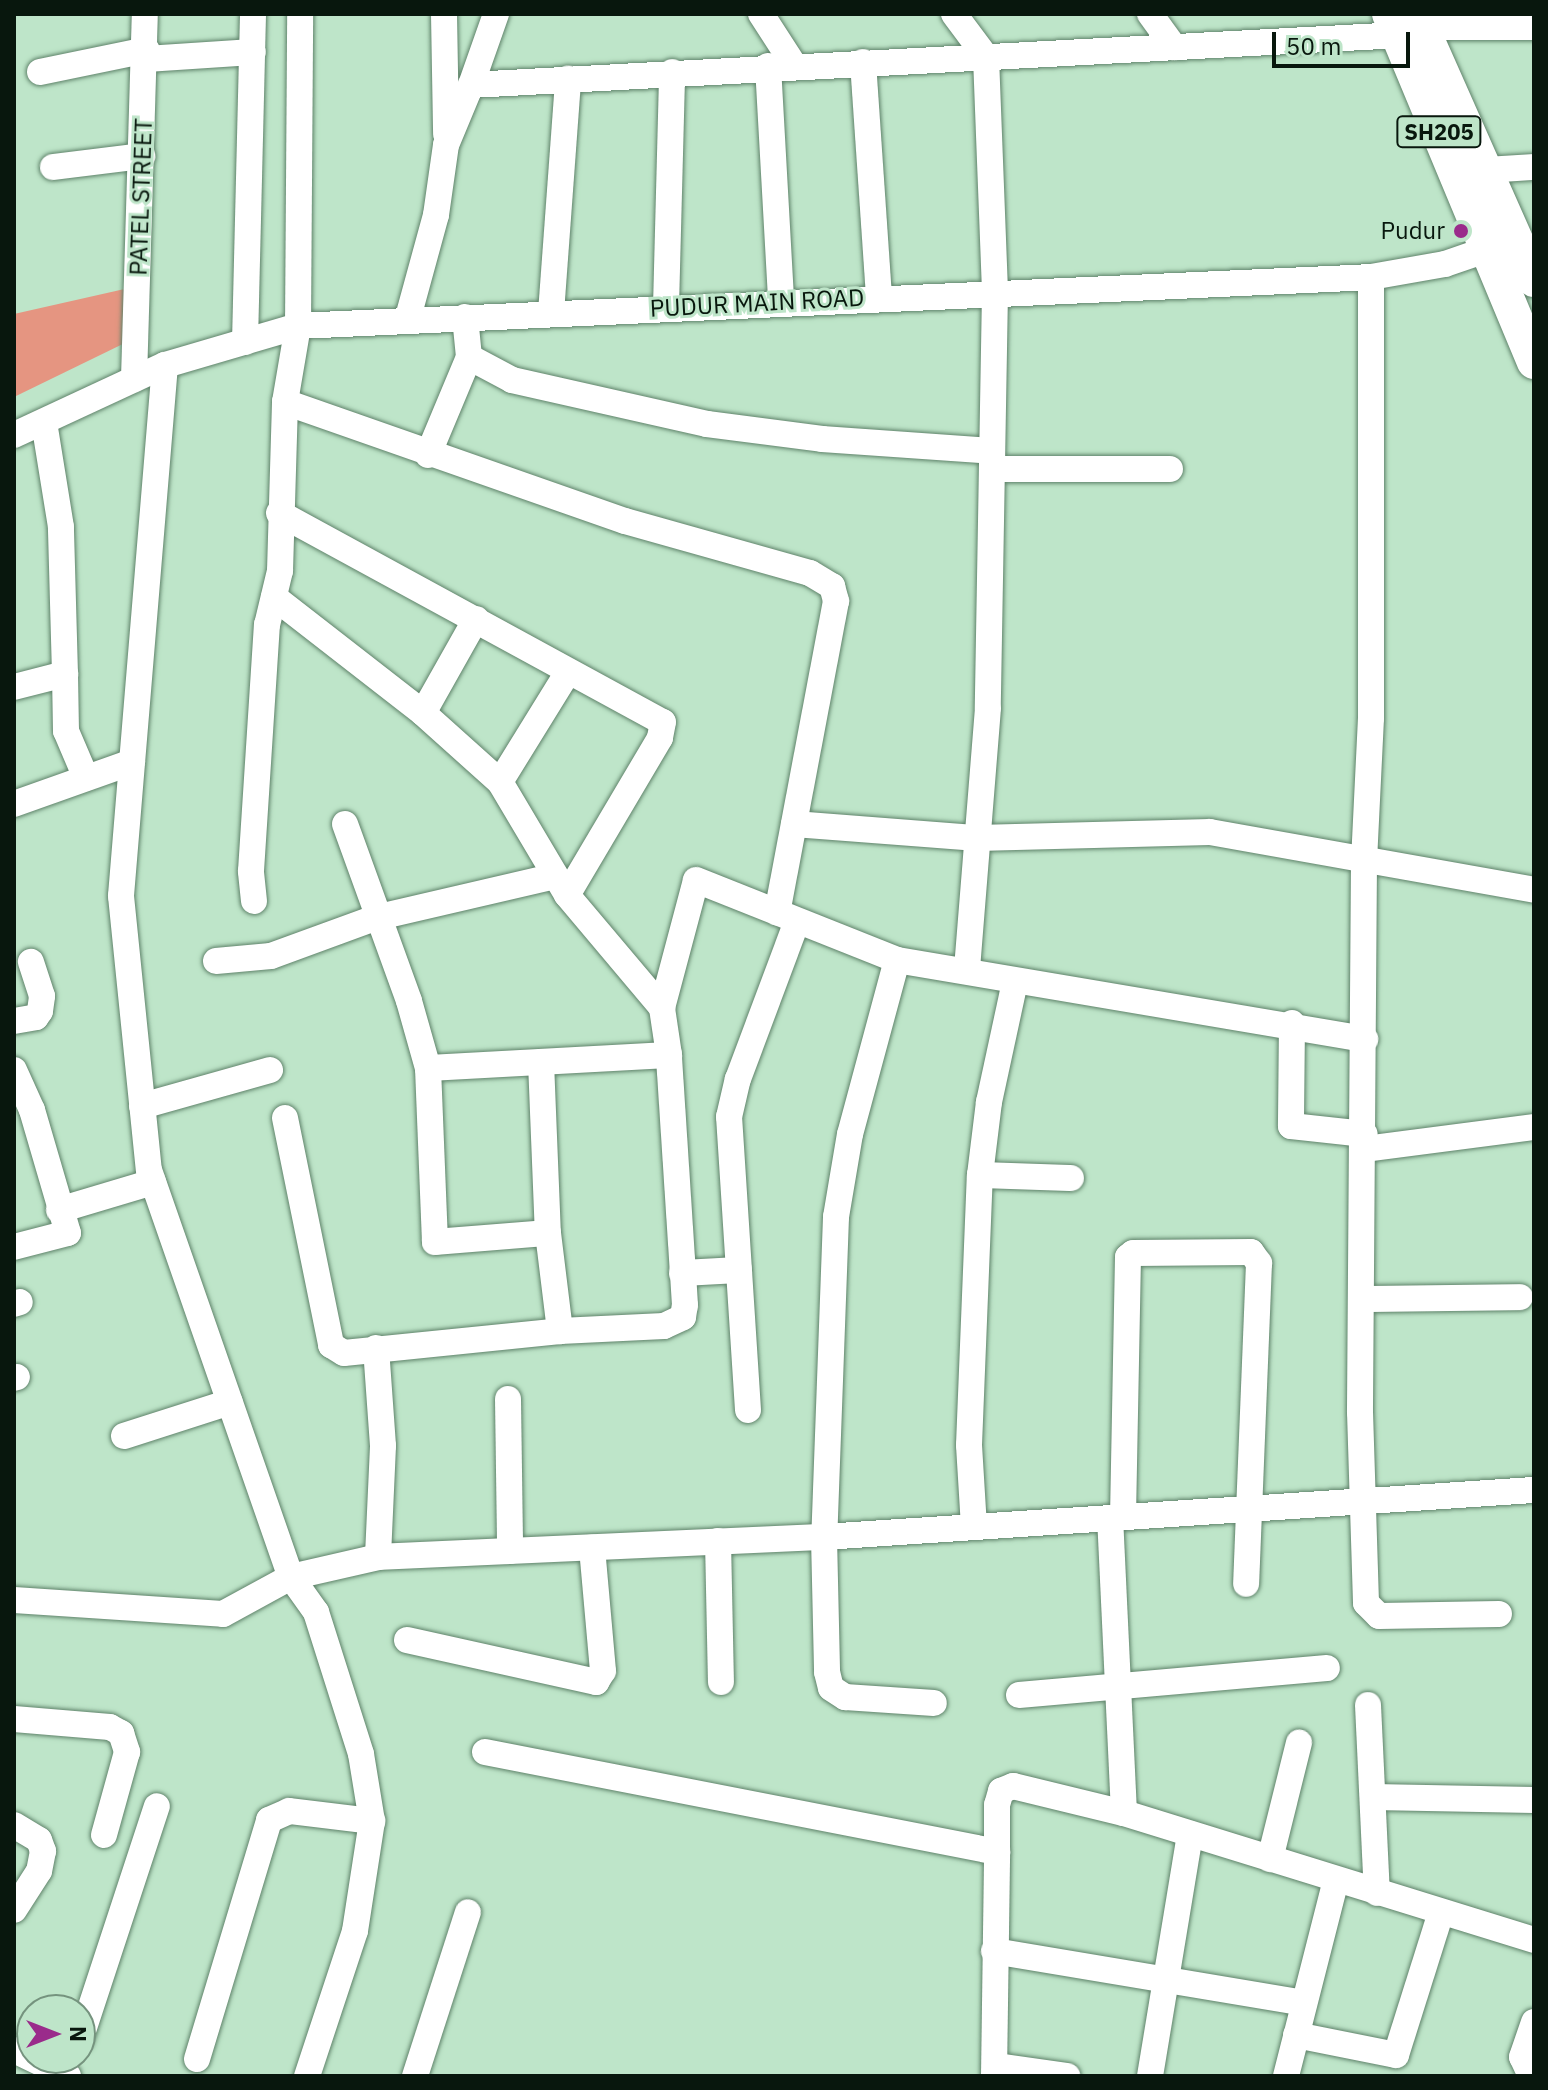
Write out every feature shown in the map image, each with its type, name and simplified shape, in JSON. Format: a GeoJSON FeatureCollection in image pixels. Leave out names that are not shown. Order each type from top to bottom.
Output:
{"type":"FeatureCollection","features":[{"type":"Feature","properties":{"kind":"main road"},"geometry":{"type":"LineString","coordinates":[[1407,23],[1487,170],[1502,244],[1534,280]]}},
{"type":"Feature","properties":{"kind":"main road","name":"SH205"},"geometry":{"type":"LineString","coordinates":[[1407,23],[1502,244],[1534,362]]}},
{"type":"Feature","properties":{"kind":"street","name":"PATEL STREET"},"geometry":{"type":"LineString","coordinates":[[134,379],[145,14]]}},
{"type":"Feature","properties":{"kind":"street"},"geometry":{"type":"LineString","coordinates":[[245,342],[253,14]]}},
{"type":"Feature","properties":{"kind":"street"},"geometry":{"type":"LineString","coordinates":[[254,901],[251,871],[267,625],[274,597],[285,402],[298,326],[300,14]]}},
{"type":"Feature","properties":{"kind":"street"},"geometry":{"type":"LineString","coordinates":[[407,321],[436,215],[446,145],[444,14]]}},
{"type":"Feature","properties":{"kind":"street"},"geometry":{"type":"LineString","coordinates":[[446,145],[496,14]]}},
{"type":"Feature","properties":{"kind":"street"},"geometry":{"type":"LineString","coordinates":[[761,14],[781,66],[781,302]]}},
{"type":"Feature","properties":{"kind":"street"},"geometry":{"type":"LineString","coordinates":[[954,14],[986,57],[995,292],[988,708],[967,970]]}},
{"type":"Feature","properties":{"kind":"street"},"geometry":{"type":"LineString","coordinates":[[1150,14],[1174,47]]}},
{"type":"Feature","properties":{"kind":"street"},"geometry":{"type":"LineString","coordinates":[[471,85],[1174,47],[1407,23],[1534,27]]}},
{"type":"Feature","properties":{"kind":"street"},"geometry":{"type":"LineString","coordinates":[[40,72],[146,54],[253,52]]}},
{"type":"Feature","properties":{"kind":"street"},"geometry":{"type":"LineString","coordinates":[[863,62],[879,297]]}},
{"type":"Feature","properties":{"kind":"street"},"geometry":{"type":"LineString","coordinates":[[666,307],[672,72]]}},
{"type":"Feature","properties":{"kind":"street"},"geometry":{"type":"LineString","coordinates":[[551,313],[568,79]]}},
{"type":"Feature","properties":{"kind":"street"},"geometry":{"type":"LineString","coordinates":[[53,167],[142,156]]}},
{"type":"Feature","properties":{"kind":"street"},"geometry":{"type":"LineString","coordinates":[[1487,170],[1534,167]]}},
{"type":"Feature","properties":{"kind":"street","name":"PUDUR MAIN ROAD"},"geometry":{"type":"LineString","coordinates":[[14,435],[165,365],[298,326],[879,297],[1371,277],[1502,244]]}},
{"type":"Feature","properties":{"kind":"street"},"geometry":{"type":"LineString","coordinates":[[1371,277],[1371,718],[1364,861],[1362,1299],[1362,1501],[1366,1603],[1371,1612],[1499,1614]]}},
{"type":"Feature","properties":{"kind":"street"},"geometry":{"type":"LineString","coordinates":[[428,455],[469,357],[465,317]]}},
{"type":"Feature","properties":{"kind":"street"},"geometry":{"type":"LineString","coordinates":[[469,357],[512,380],[707,424],[992,460],[1170,469]]}},
{"type":"Feature","properties":{"kind":"street"},"geometry":{"type":"LineString","coordinates":[[165,365],[121,896],[142,1106],[153,1182],[291,1577],[316,1612],[361,1754],[372,1821],[355,1931],[307,2076]]}},
{"type":"Feature","properties":{"kind":"street"},"geometry":{"type":"LineString","coordinates":[[285,402],[428,455],[625,521],[810,573],[832,586],[836,601],[794,824],[786,918],[729,1117],[748,1410]]}},
{"type":"Feature","properties":{"kind":"street"},"geometry":{"type":"LineString","coordinates":[[44,422],[61,527],[66,731],[86,778]]}},
{"type":"Feature","properties":{"kind":"street"},"geometry":{"type":"LineString","coordinates":[[216,961],[271,956],[375,918],[561,886],[660,738],[663,722],[279,513]]}},
{"type":"Feature","properties":{"kind":"street"},"geometry":{"type":"LineString","coordinates":[[274,597],[423,713],[500,782],[561,886],[662,1008]]}},
{"type":"Feature","properties":{"kind":"street"},"geometry":{"type":"LineString","coordinates":[[423,713],[476,619]]}},
{"type":"Feature","properties":{"kind":"street"},"geometry":{"type":"LineString","coordinates":[[500,782],[568,672]]}},
{"type":"Feature","properties":{"kind":"street"},"geometry":{"type":"LineString","coordinates":[[14,687],[65,674]]}},
{"type":"Feature","properties":{"kind":"street"},"geometry":{"type":"LineString","coordinates":[[14,804],[132,762]]}},
{"type":"Feature","properties":{"kind":"street"},"geometry":{"type":"LineString","coordinates":[[345,824],[375,918],[409,1001],[428,1068],[435,1242],[548,1233]]}},
{"type":"Feature","properties":{"kind":"street"},"geometry":{"type":"LineString","coordinates":[[794,824],[977,838],[1210,832],[1534,890]]}},
{"type":"Feature","properties":{"kind":"street"},"geometry":{"type":"LineString","coordinates":[[285,1118],[324,1327],[331,1345],[344,1353],[676,1321],[683,1317],[669,1055],[662,1008],[696,880],[897,960],[967,970],[1015,982],[1292,1023],[1365,1039]]}},
{"type":"Feature","properties":{"kind":"street"},"geometry":{"type":"LineString","coordinates":[[897,960],[841,1177],[824,1537],[831,1688],[845,1697],[934,1703]]}},
{"type":"Feature","properties":{"kind":"street"},"geometry":{"type":"LineString","coordinates":[[14,1021],[36,1017],[40,1011],[42,996],[31,962]]}},
{"type":"Feature","properties":{"kind":"street"},"geometry":{"type":"LineString","coordinates":[[974,1527],[969,1445],[980,1175],[989,1102],[1015,982]]}},
{"type":"Feature","properties":{"kind":"street"},"geometry":{"type":"LineString","coordinates":[[1292,1023],[1291,1126],[1365,1142],[1534,1127]]}},
{"type":"Feature","properties":{"kind":"street"},"geometry":{"type":"LineString","coordinates":[[428,1068],[669,1055]]}},
{"type":"Feature","properties":{"kind":"street"},"geometry":{"type":"LineString","coordinates":[[541,1062],[548,1233],[560,1331]]}},
{"type":"Feature","properties":{"kind":"street"},"geometry":{"type":"LineString","coordinates":[[14,1070],[32,1110],[68,1233],[14,1247]]}},
{"type":"Feature","properties":{"kind":"street"},"geometry":{"type":"LineString","coordinates":[[142,1106],[270,1070]]}},
{"type":"Feature","properties":{"kind":"street"},"geometry":{"type":"LineString","coordinates":[[980,1175],[1071,1178]]}},
{"type":"Feature","properties":{"kind":"street"},"geometry":{"type":"LineString","coordinates":[[59,1210],[153,1182]]}},
{"type":"Feature","properties":{"kind":"street"},"geometry":{"type":"LineString","coordinates":[[1124,1813],[1116,1517],[1126,1266],[1133,1253],[1258,1255],[1245,1509],[1246,1584]]}},
{"type":"Feature","properties":{"kind":"street"},"geometry":{"type":"LineString","coordinates":[[682,1273],[739,1270]]}},
{"type":"Feature","properties":{"kind":"street"},"geometry":{"type":"LineString","coordinates":[[1362,1299],[1520,1297]]}},
{"type":"Feature","properties":{"kind":"street"},"geometry":{"type":"LineString","coordinates":[[376,1348],[383,1446],[378,1557]]}},
{"type":"Feature","properties":{"kind":"street"},"geometry":{"type":"LineString","coordinates":[[508,1399],[510,1551]]}},
{"type":"Feature","properties":{"kind":"street"},"geometry":{"type":"LineString","coordinates":[[124,1436],[230,1402]]}},
{"type":"Feature","properties":{"kind":"street"},"geometry":{"type":"LineString","coordinates":[[14,1600],[223,1614],[291,1577],[378,1557],[824,1537],[1534,1490]]}},
{"type":"Feature","properties":{"kind":"street"},"geometry":{"type":"LineString","coordinates":[[718,1541],[721,1682]]}},
{"type":"Feature","properties":{"kind":"street"},"geometry":{"type":"LineString","coordinates":[[407,1640],[596,1682],[603,1671],[592,1547]]}},
{"type":"Feature","properties":{"kind":"street"},"geometry":{"type":"LineString","coordinates":[[1019,1695],[1327,1668]]}},
{"type":"Feature","properties":{"kind":"street"},"geometry":{"type":"LineString","coordinates":[[1368,1705],[1377,1893]]}},
{"type":"Feature","properties":{"kind":"street"},"geometry":{"type":"LineString","coordinates":[[14,1719],[110,1727],[121,1733],[127,1752],[104,1835]]}},
{"type":"Feature","properties":{"kind":"street"},"geometry":{"type":"LineString","coordinates":[[1270,1859],[1299,1743]]}},
{"type":"Feature","properties":{"kind":"street"},"geometry":{"type":"LineString","coordinates":[[485,1752],[997,1852]]}},
{"type":"Feature","properties":{"kind":"street"},"geometry":{"type":"LineString","coordinates":[[1067,2076],[995,2071],[997,1805],[1001,1791],[1013,1786],[1124,1813],[1534,1940]]}},
{"type":"Feature","properties":{"kind":"street"},"geometry":{"type":"LineString","coordinates":[[1373,1797],[1534,1800]]}},
{"type":"Feature","properties":{"kind":"street"},"geometry":{"type":"LineString","coordinates":[[95,1994],[157,1806]]}},
{"type":"Feature","properties":{"kind":"street"},"geometry":{"type":"LineString","coordinates":[[197,2059],[269,1820],[289,1811],[372,1821]]}},
{"type":"Feature","properties":{"kind":"street"},"geometry":{"type":"LineString","coordinates":[[14,1825],[39,1840],[43,1851],[39,1871],[14,1910]]}},
{"type":"Feature","properties":{"kind":"street"},"geometry":{"type":"LineString","coordinates":[[1150,2076],[1170,1979],[1190,1834]]}},
{"type":"Feature","properties":{"kind":"street"},"geometry":{"type":"LineString","coordinates":[[1286,2076],[1336,1880]]}},
{"type":"Feature","properties":{"kind":"street"},"geometry":{"type":"LineString","coordinates":[[415,2076],[468,1912]]}},
{"type":"Feature","properties":{"kind":"street"},"geometry":{"type":"LineString","coordinates":[[1296,2035],[1396,2055],[1441,1912]]}},
{"type":"Feature","properties":{"kind":"street"},"geometry":{"type":"LineString","coordinates":[[994,1951],[1304,2003]]}},
{"type":"Feature","properties":{"kind":"street"},"geometry":{"type":"LineString","coordinates":[[1531,2076],[1522,2057],[1534,2022]]}},
{"type":"Feature","properties":{"kind":"street"},"geometry":{"type":"LineString","coordinates":[[14,2050],[68,2076]]}},
{"type":"Feature","properties":{"kind":"shaded area"},"geometry":{"type":"Polygon","coordinates":[[[129,288],[129,341],[14,397],[14,314],[129,288]]]}},
{"type":"Feature","properties":{"kind":"place","name":"Pudur"},"geometry":{"type":"Point","coordinates":[1461,231]}}]}
